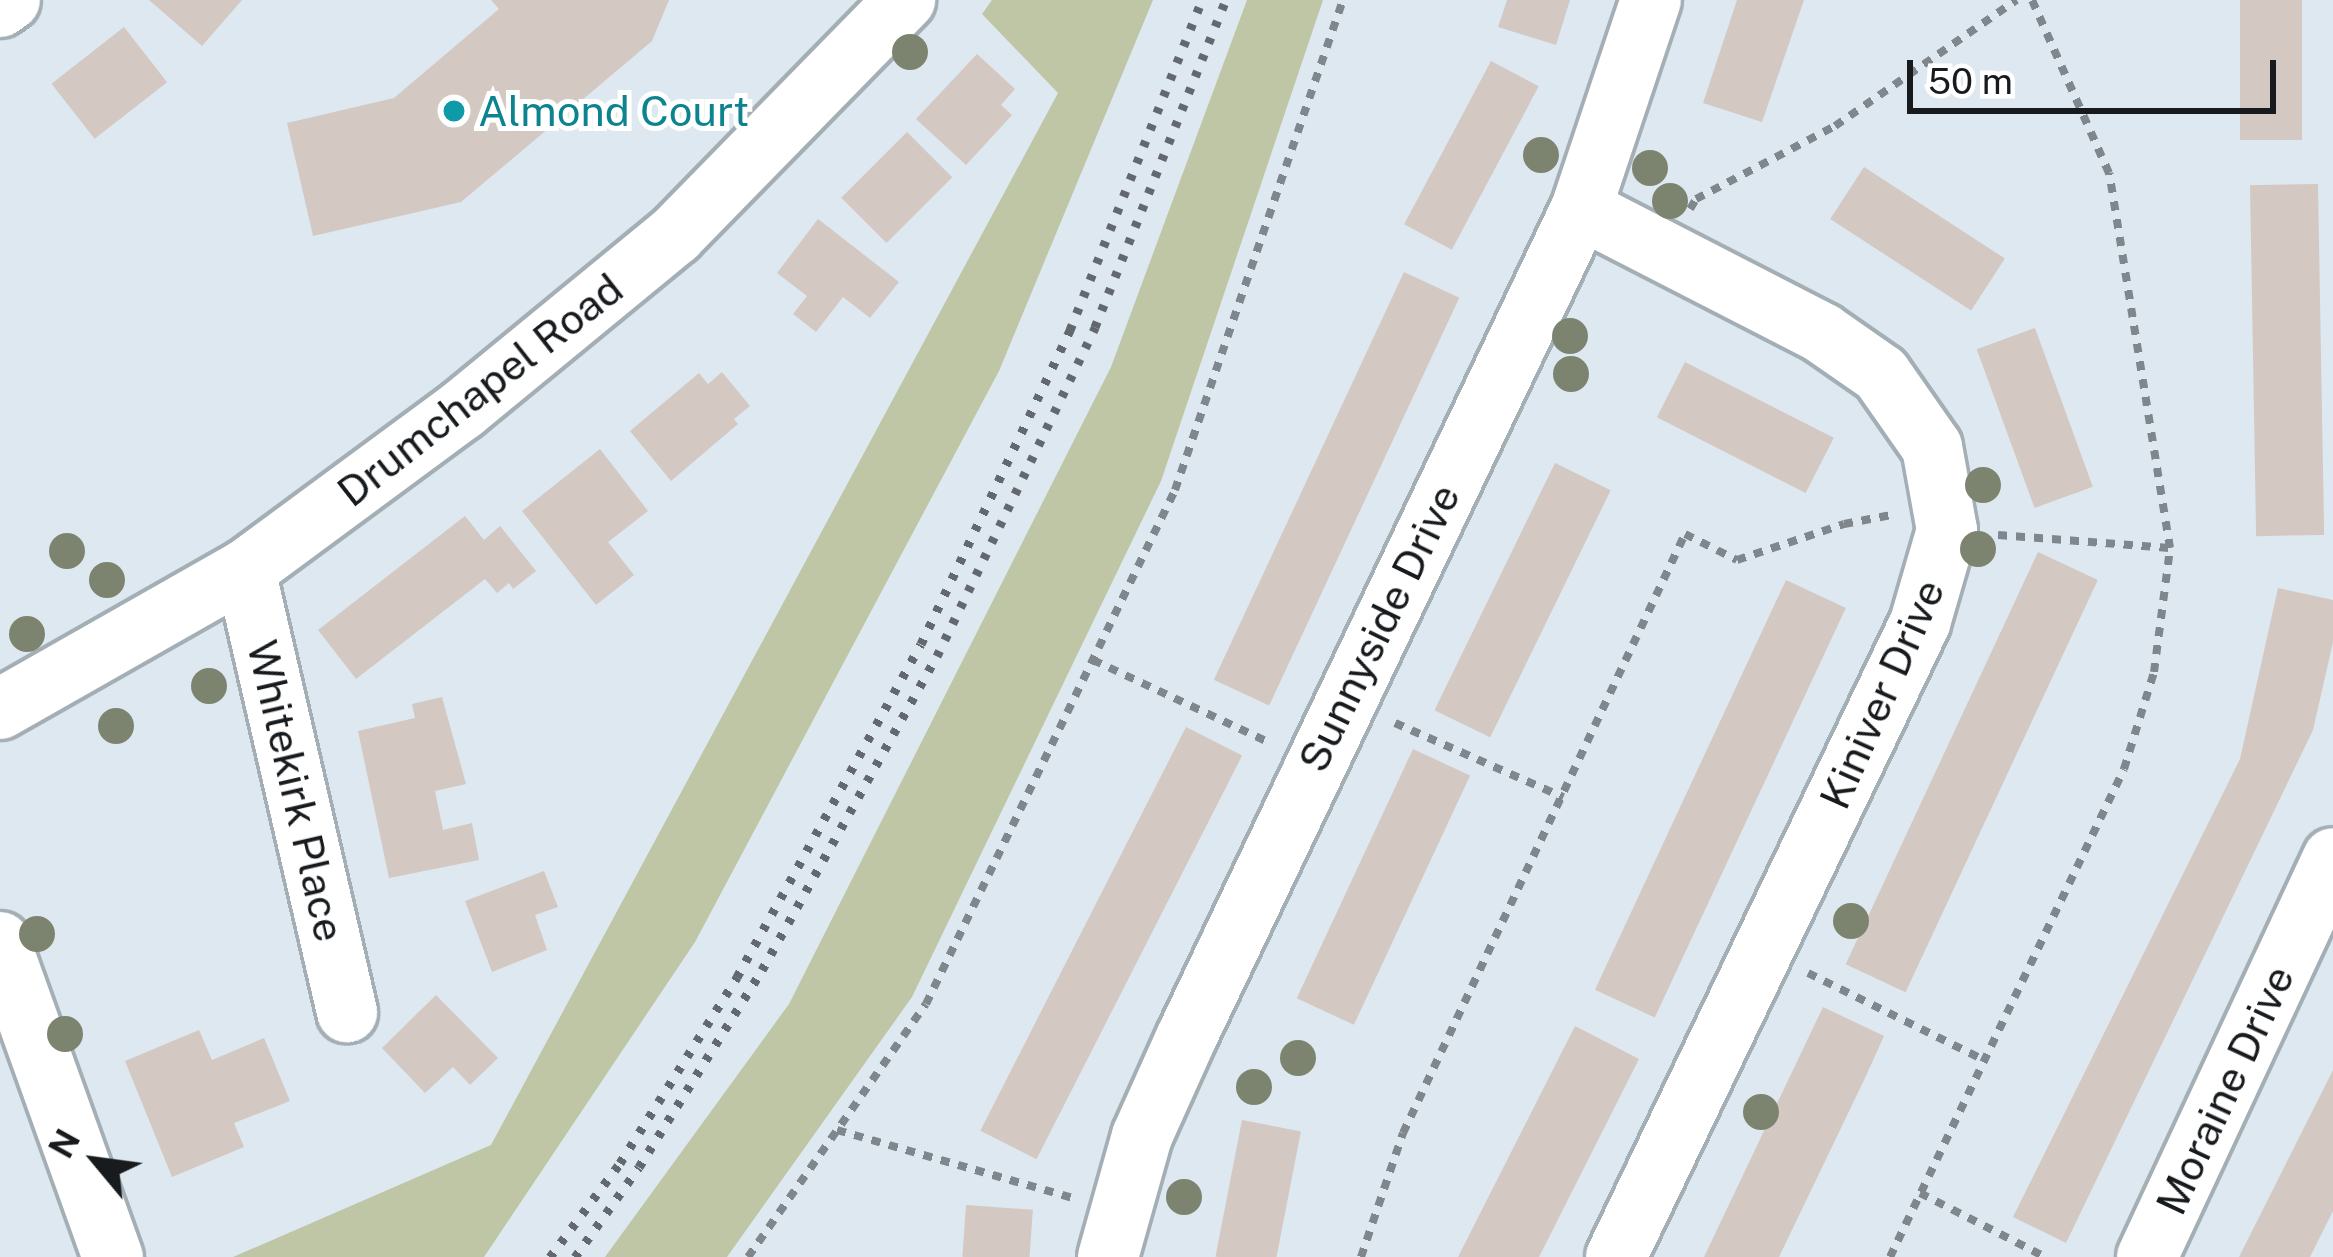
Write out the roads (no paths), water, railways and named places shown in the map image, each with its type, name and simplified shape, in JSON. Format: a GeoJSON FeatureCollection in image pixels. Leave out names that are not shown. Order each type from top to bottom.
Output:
{"type":"FeatureCollection","features":[{"type":"Feature","properties":{"kind":"street"},"geometry":{"type":"LineString","coordinates":[[0,7],[10,0]]}},
{"type":"Feature","properties":{"kind":"street","name":"Drumchapel Road"},"geometry":{"type":"LineString","coordinates":[[0,709],[245,570],[462,410],[675,236],[905,0]]}},
{"type":"Feature","properties":{"kind":"street","name":"Sunnyside Drive"},"geometry":{"type":"LineString","coordinates":[[1113,1234],[1142,1136],[1313,763],[1581,208],[1651,0]]}},
{"type":"Feature","properties":{"kind":"street","name":"Kiniver Drive"},"geometry":{"type":"LineString","coordinates":[[1581,208],[1822,333],[1881,374],[1932,447],[1946,518],[1920,623],[1616,1257]]}},
{"type":"Feature","properties":{"kind":"street","name":"Whitekirk Place"},"geometry":{"type":"LineString","coordinates":[[245,570],[347,1012]]}},
{"type":"Feature","properties":{"kind":"street","name":"Moraine Drive"},"geometry":{"type":"LineString","coordinates":[[2147,1257],[2333,859]]}},
{"type":"Feature","properties":{"kind":"street"},"geometry":{"type":"LineString","coordinates":[[0,941],[113,1257]]}},
{"type":"Feature","properties":{"kind":"railway"},"geometry":{"type":"LineString","coordinates":[[550,1257],[620,1163],[737,977],[921,644],[1070,330],[1202,0]]}},
{"type":"Feature","properties":{"kind":"railway"},"geometry":{"type":"LineString","coordinates":[[575,1257],[639,1167],[762,970],[937,656],[1095,327],[1226,0]]}},
{"type":"Feature","properties":{"kind":"place","name":"Almond Court"},"geometry":{"type":"Point","coordinates":[454,111]}}]}
